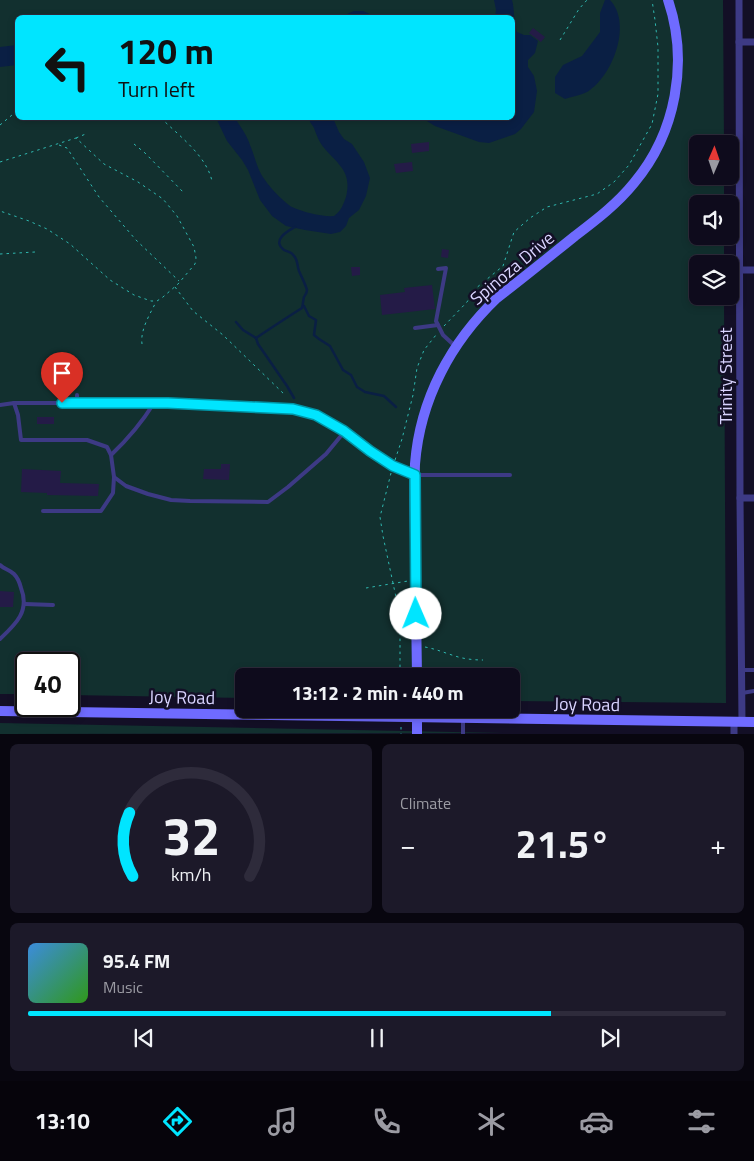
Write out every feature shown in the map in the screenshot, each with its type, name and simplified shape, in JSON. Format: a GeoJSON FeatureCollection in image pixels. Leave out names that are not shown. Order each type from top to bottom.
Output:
{"type":"FeatureCollection","features":[{"type":"Feature","properties":{"kind":"street","name":"Spinoza Drive"},"geometry":{"type":"LineString","coordinates":[[417,668],[415,475],[417,444],[426,408],[440,372],[477,319],[498,298],[615,204],[635,182],[654,156],[671,114],[677,80],[677,39],[668,0]]}},
{"type":"Feature","properties":{"kind":"street","name":"Trinity Street"},"geometry":{"type":"LineString","coordinates":[[739,0],[739,255]]}},
{"type":"Feature","properties":{"kind":"street"},"geometry":{"type":"LineString","coordinates":[[739,42],[754,42]]}},
{"type":"Feature","properties":{"kind":"street","name":"Trinity Street"},"geometry":{"type":"LineString","coordinates":[[734,734],[738,722],[742,693],[739,270]]}},
{"type":"Feature","properties":{"kind":"street"},"geometry":{"type":"LineString","coordinates":[[739,270],[754,270]]}},
{"type":"Feature","properties":{"kind":"street"},"geometry":{"type":"LineString","coordinates":[[740,498],[754,498]]}},
{"type":"Feature","properties":{"kind":"street","name":"Joy Road"},"geometry":{"type":"LineString","coordinates":[[0,711],[235,712]]}},
{"type":"Feature","properties":{"kind":"street"},"geometry":{"type":"LineString","coordinates":[[417,718],[418,734]]}},
{"type":"Feature","properties":{"kind":"street","name":"Joy Road"},"geometry":{"type":"LineString","coordinates":[[463,718],[754,722]]}},
{"type":"Feature","properties":{"kind":"lane"},"geometry":{"type":"LineString","coordinates":[[438,269],[446,268],[436,321],[443,335],[456,347]]}},
{"type":"Feature","properties":{"kind":"lane"},"geometry":{"type":"LineString","coordinates":[[415,328],[438,326]]}},
{"type":"Feature","properties":{"kind":"lane"},"geometry":{"type":"LineString","coordinates":[[78,394],[78,403]]}},
{"type":"Feature","properties":{"kind":"lane"},"geometry":{"type":"LineString","coordinates":[[0,405],[14,403],[154,403],[293,409],[316,415],[344,431],[393,466],[415,475],[510,474]]}},
{"type":"Feature","properties":{"kind":"lane"},"geometry":{"type":"LineString","coordinates":[[14,403],[18,415],[21,440],[87,440],[107,447],[112,455],[113,493],[101,511],[43,511]]}},
{"type":"Feature","properties":{"kind":"lane"},"geometry":{"type":"LineString","coordinates":[[112,455],[130,438],[154,403]]}},
{"type":"Feature","properties":{"kind":"lane"},"geometry":{"type":"LineString","coordinates":[[114,477],[126,486],[171,500],[268,502],[326,454],[344,431]]}},
{"type":"Feature","properties":{"kind":"lane"},"geometry":{"type":"LineString","coordinates":[[0,565],[14,574],[21,586],[25,604],[22,614],[0,639]]}},
{"type":"Feature","properties":{"kind":"lane"},"geometry":{"type":"LineString","coordinates":[[25,604],[54,605]]}},
{"type":"Feature","properties":{"kind":"lane"},"geometry":{"type":"LineString","coordinates":[[742,670],[754,670]]}},
{"type":"Feature","properties":{"kind":"lane"},"geometry":{"type":"LineString","coordinates":[[742,693],[754,691]]}},
{"type":"Feature","properties":{"kind":"lane"},"geometry":{"type":"LineString","coordinates":[[463,718],[463,734]]}},
{"type":"Feature","properties":{"kind":"path"},"geometry":{"type":"LineString","coordinates":[[560,40],[579,9],[587,0]]}},
{"type":"Feature","properties":{"kind":"path"},"geometry":{"type":"LineString","coordinates":[[400,668],[400,616],[380,517],[409,413],[417,368],[424,350],[440,330],[467,302],[475,289],[503,266],[514,232],[547,207],[597,194],[614,182],[629,165],[652,124],[658,94],[658,47],[652,0]]}},
{"type":"Feature","properties":{"kind":"path"},"geometry":{"type":"LineString","coordinates":[[0,125],[15,112]]}},
{"type":"Feature","properties":{"kind":"path"},"geometry":{"type":"LineString","coordinates":[[163,120],[195,152],[210,171],[212,181]]}},
{"type":"Feature","properties":{"kind":"path"},"geometry":{"type":"LineString","coordinates":[[0,162],[88,133]]}},
{"type":"Feature","properties":{"kind":"path"},"geometry":{"type":"LineString","coordinates":[[76,138],[104,164],[138,182],[163,199],[176,216],[194,247],[195,264],[180,282],[157,301],[149,315],[141,337],[142,344]]}},
{"type":"Feature","properties":{"kind":"path"},"geometry":{"type":"LineString","coordinates":[[59,144],[67,148],[99,198],[136,240],[180,282]]}},
{"type":"Feature","properties":{"kind":"path"},"geometry":{"type":"LineString","coordinates":[[134,144],[185,194]]}},
{"type":"Feature","properties":{"kind":"path"},"geometry":{"type":"LineString","coordinates":[[0,212],[47,229],[70,244],[110,280],[134,295],[151,301],[157,301]]}},
{"type":"Feature","properties":{"kind":"path"},"geometry":{"type":"LineString","coordinates":[[0,254],[35,252]]}},
{"type":"Feature","properties":{"kind":"path"},"geometry":{"type":"LineString","coordinates":[[174,287],[192,311],[223,335],[285,395]]}},
{"type":"Feature","properties":{"kind":"path"},"geometry":{"type":"LineString","coordinates":[[366,588],[416,580]]}},
{"type":"Feature","properties":{"kind":"path"},"geometry":{"type":"LineString","coordinates":[[417,648],[436,649],[455,656],[483,660]]}},
{"type":"Feature","properties":{"kind":"green space"},"geometry":{"type":"Polygon","coordinates":[[[0,0],[723,0],[724,135],[689,135],[689,185],[724,185],[724,195],[689,195],[689,245],[724,245],[724,255],[689,255],[689,305],[724,305],[726,703],[520,701],[520,668],[235,668],[235,698],[80,695],[80,652],[15,652],[15,694],[0,694],[0,0]]]}},
{"type":"Feature","properties":{"kind":"green space"},"geometry":{"type":"Polygon","coordinates":[[[0,723],[504,733],[0,734],[0,723]]]}},
{"type":"Feature","properties":{"kind":"water"},"geometry":{"type":"Polygon","coordinates":[[[494,0],[512,0],[514,15],[495,15],[494,0]]]}},
{"type":"Feature","properties":{"kind":"water"},"geometry":{"type":"Polygon","coordinates":[[[605,0],[610,0],[620,21],[620,34],[613,60],[599,82],[588,92],[565,99],[555,93],[555,77],[563,65],[582,56],[600,32],[600,13],[605,0]]]}},
{"type":"Feature","properties":{"kind":"water"},"geometry":{"type":"Polygon","coordinates":[[[354,11],[363,11],[372,15],[345,15],[354,11]]]}},
{"type":"Feature","properties":{"kind":"water"},"geometry":{"type":"Polygon","coordinates":[[[515,24],[517,32],[530,35],[538,41],[535,53],[528,60],[528,67],[534,76],[537,91],[534,112],[515,134],[489,143],[479,142],[435,126],[425,120],[515,120],[515,24]]]}},
{"type":"Feature","properties":{"kind":"water"},"geometry":{"type":"Polygon","coordinates":[[[15,45],[15,65],[0,67],[0,47],[15,45]]]}},
{"type":"Feature","properties":{"kind":"water"},"geometry":{"type":"Polygon","coordinates":[[[217,120],[236,120],[247,138],[262,176],[270,187],[292,207],[318,215],[334,216],[342,208],[346,197],[346,175],[321,144],[310,120],[334,120],[344,139],[352,144],[364,162],[370,178],[366,196],[359,210],[349,218],[346,226],[340,232],[331,234],[286,226],[272,216],[260,200],[248,170],[227,141],[217,120]]]}},
{"type":"Feature","properties":{"kind":"building"},"geometry":{"type":"Polygon","coordinates":[[[533,28],[545,37],[541,42],[529,33],[533,28]]]}},
{"type":"Feature","properties":{"kind":"building"},"geometry":{"type":"Polygon","coordinates":[[[429,142],[429,151],[412,153],[411,144],[429,142]]]}},
{"type":"Feature","properties":{"kind":"building"},"geometry":{"type":"Polygon","coordinates":[[[412,162],[413,171],[396,173],[394,164],[412,162]]]}},
{"type":"Feature","properties":{"kind":"building"},"geometry":{"type":"Polygon","coordinates":[[[442,249],[449,250],[448,258],[441,257],[442,249]]]}},
{"type":"Feature","properties":{"kind":"building"},"geometry":{"type":"Polygon","coordinates":[[[351,267],[360,267],[360,275],[352,276],[351,267]]]}},
{"type":"Feature","properties":{"kind":"building"},"geometry":{"type":"Polygon","coordinates":[[[432,285],[435,309],[382,315],[380,295],[405,292],[404,288],[432,285]]]}},
{"type":"Feature","properties":{"kind":"building"},"geometry":{"type":"Polygon","coordinates":[[[37,417],[54,417],[54,424],[37,424],[37,417]]]}},
{"type":"Feature","properties":{"kind":"building"},"geometry":{"type":"Polygon","coordinates":[[[221,464],[230,464],[229,480],[203,479],[204,469],[221,469],[221,464]]]}},
{"type":"Feature","properties":{"kind":"building"},"geometry":{"type":"Polygon","coordinates":[[[22,469],[61,471],[60,483],[99,484],[98,496],[47,495],[47,493],[21,492],[22,469]]]}},
{"type":"Feature","properties":{"kind":"building"},"geometry":{"type":"Polygon","coordinates":[[[0,591],[14,592],[13,607],[0,607],[0,591]]]}},
{"type":"Feature","properties":{"kind":"waterway"},"geometry":{"type":"LineString","coordinates":[[256,338],[302,308],[307,290],[297,261],[279,243],[282,236],[295,227]]}},
{"type":"Feature","properties":{"kind":"waterway"},"geometry":{"type":"LineString","coordinates":[[304,306],[309,316],[316,320],[314,335],[330,346],[343,370],[351,375],[357,387],[365,392],[384,396],[396,407]]}},
{"type":"Feature","properties":{"kind":"waterway"},"geometry":{"type":"LineString","coordinates":[[236,322],[243,330],[256,338],[258,344],[294,398]]}},
{"type":"Feature","properties":{"kind":"route"},"geometry":{"type":"LineString","coordinates":[[62,403],[168,403],[293,409],[316,415],[344,431],[393,466],[415,475],[416,614]]}}]}
